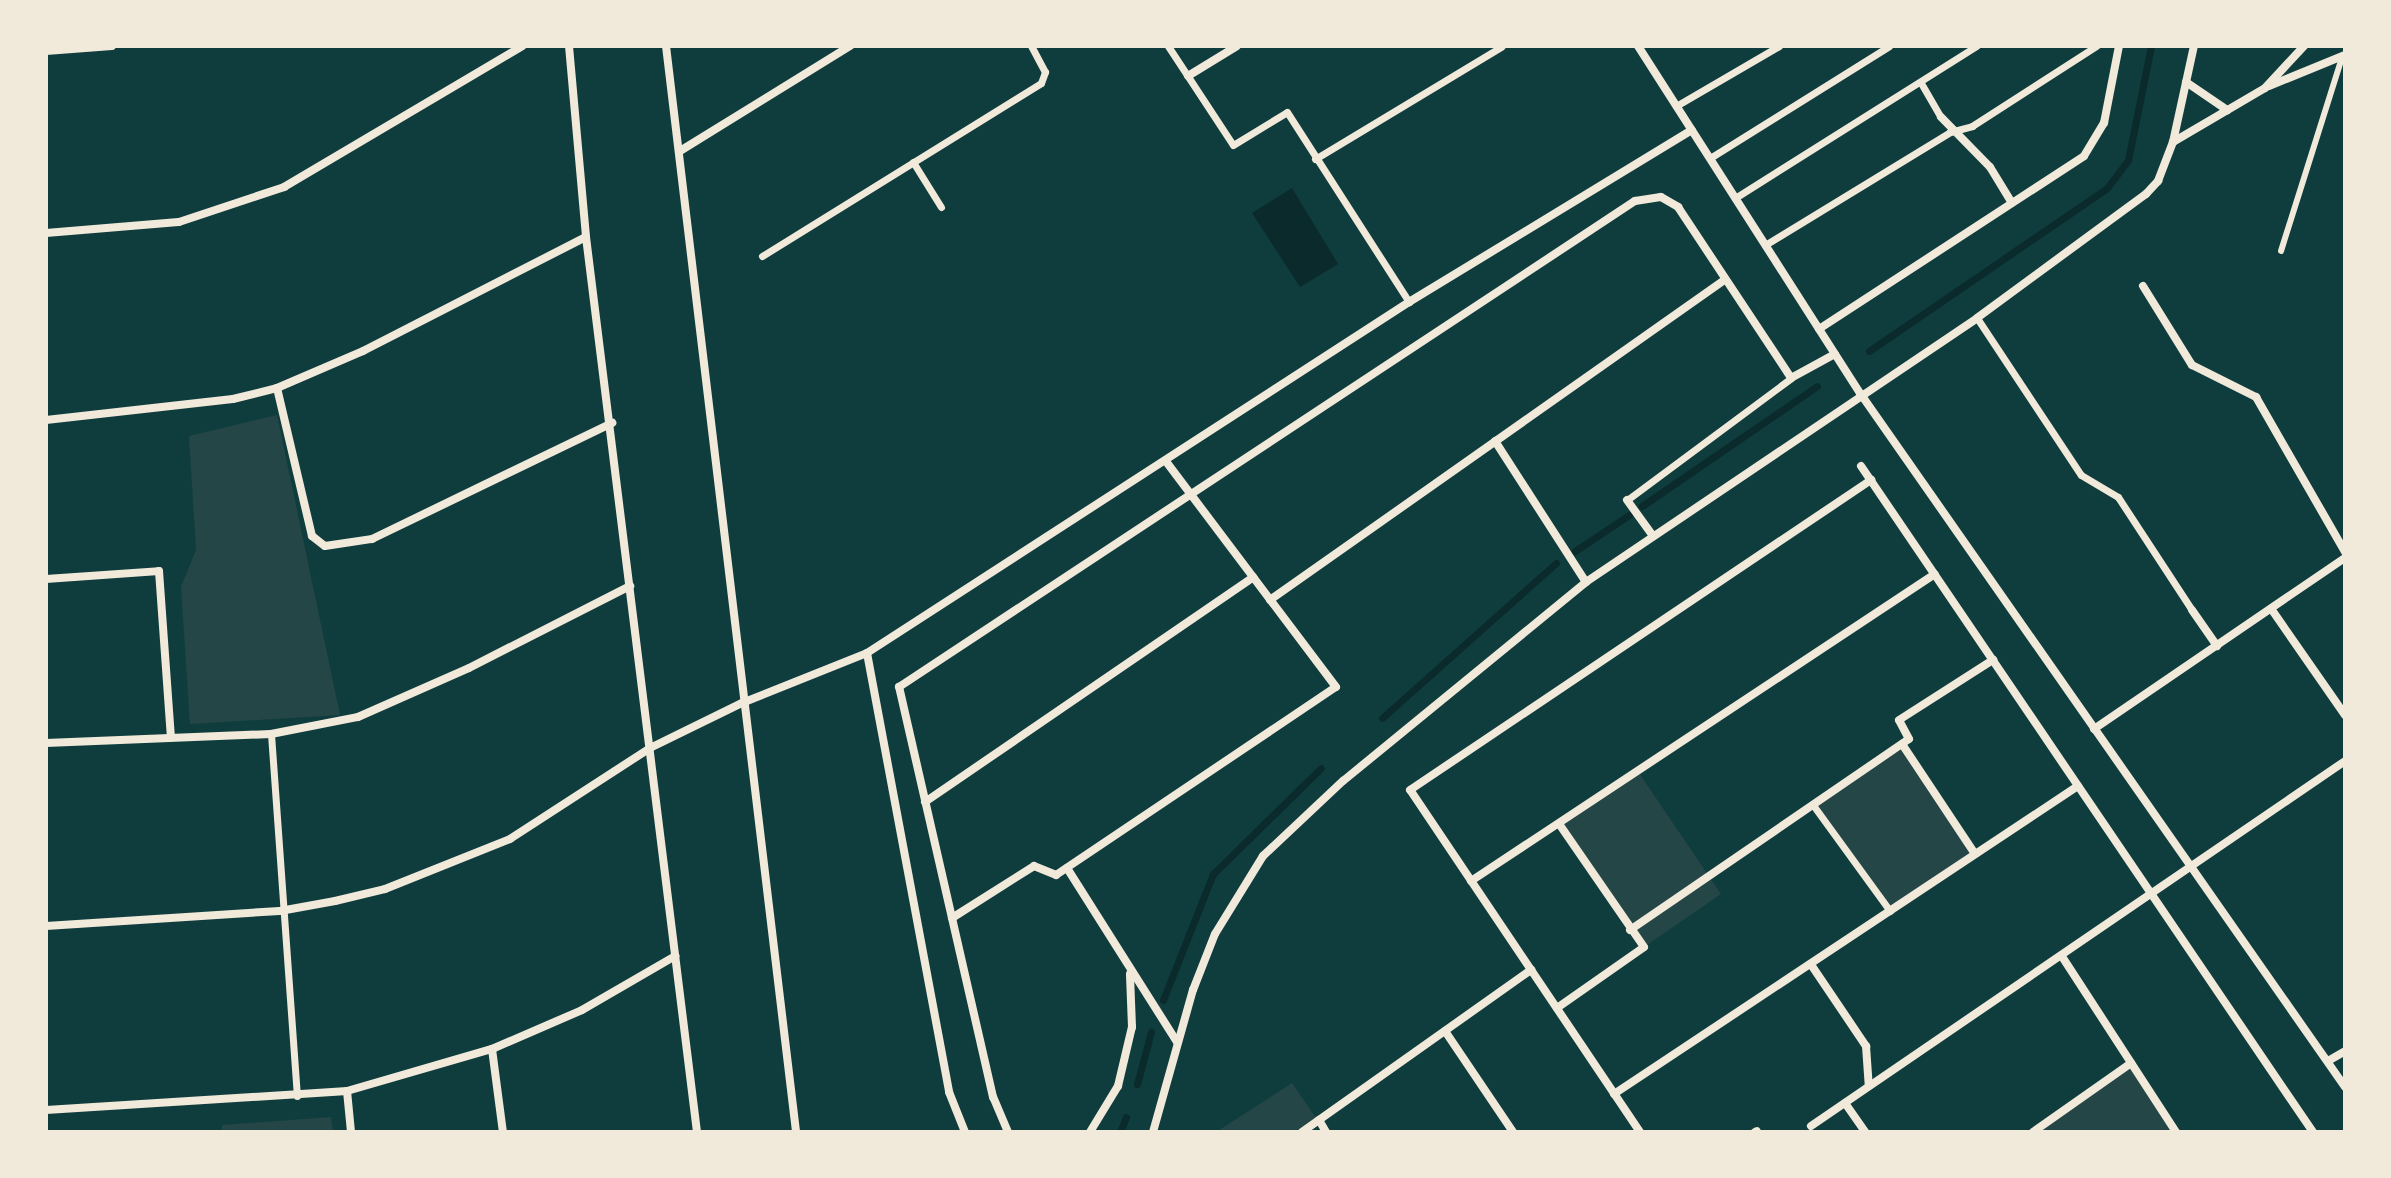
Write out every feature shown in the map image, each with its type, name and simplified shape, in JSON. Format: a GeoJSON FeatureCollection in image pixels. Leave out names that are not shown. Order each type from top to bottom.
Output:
{"type":"FeatureCollection","features":[{"type":"Feature","properties":{"kind":"street"},"geometry":{"type":"LineString","coordinates":[[46,51],[112,46]]}},
{"type":"Feature","properties":{"kind":"street"},"geometry":{"type":"LineString","coordinates":[[46,233],[179,222],[284,187],[522,46]]}},
{"type":"Feature","properties":{"kind":"street"},"geometry":{"type":"LineString","coordinates":[[569,46],[586,237],[612,423],[697,1132]]}},
{"type":"Feature","properties":{"kind":"street"},"geometry":{"type":"LineString","coordinates":[[666,46],[742,703],[796,1132]]}},
{"type":"Feature","properties":{"kind":"street"},"geometry":{"type":"LineString","coordinates":[[680,151],[850,46]]}},
{"type":"Feature","properties":{"kind":"street"},"geometry":{"type":"LineString","coordinates":[[762,256],[1041,83],[1045,72],[1031,46]]}},
{"type":"Feature","properties":{"kind":"street"},"geometry":{"type":"LineString","coordinates":[[1168,46],[1233,145],[1287,112],[1409,302]]}},
{"type":"Feature","properties":{"kind":"street"},"geometry":{"type":"LineString","coordinates":[[1188,76],[1237,46]]}},
{"type":"Feature","properties":{"kind":"street"},"geometry":{"type":"LineString","coordinates":[[1315,159],[1502,46]]}},
{"type":"Feature","properties":{"kind":"street"},"geometry":{"type":"LineString","coordinates":[[1638,46],[1860,393],[2345,1087]]}},
{"type":"Feature","properties":{"kind":"street"},"geometry":{"type":"LineString","coordinates":[[1676,106],[1779,46]]}},
{"type":"Feature","properties":{"kind":"street"},"geometry":{"type":"LineString","coordinates":[[1710,158],[1889,46]]}},
{"type":"Feature","properties":{"kind":"street"},"geometry":{"type":"LineString","coordinates":[[1735,198],[1976,46]]}},
{"type":"Feature","properties":{"kind":"street"},"geometry":{"type":"LineString","coordinates":[[1765,245],[1950,132],[1972,126],[2096,46]]}},
{"type":"Feature","properties":{"kind":"street"},"geometry":{"type":"LineString","coordinates":[[1819,329],[2084,156],[2099,135],[2119,46]]}},
{"type":"Feature","properties":{"kind":"street"},"geometry":{"type":"LineString","coordinates":[[1153,1132],[1177,1042],[1215,934],[1263,856],[1343,781],[1586,582],[1860,393],[1977,318],[2146,194],[2158,181],[2173,142],[2194,46]]}},
{"type":"Feature","properties":{"kind":"street"},"geometry":{"type":"LineString","coordinates":[[2265,88],[2304,46]]}},
{"type":"Feature","properties":{"kind":"street"},"geometry":{"type":"LineString","coordinates":[[2173,142],[2265,88],[2344,56]]}},
{"type":"Feature","properties":{"kind":"street"},"geometry":{"type":"LineString","coordinates":[[2186,82],[2227,110]]}},
{"type":"Feature","properties":{"kind":"street"},"geometry":{"type":"LineString","coordinates":[[1921,83],[1950,132],[1990,167],[2012,203]]}},
{"type":"Feature","properties":{"kind":"street"},"geometry":{"type":"LineString","coordinates":[[46,926],[280,911],[385,889],[510,839],[650,748],[742,703],[867,653],[1409,302],[1692,130]]}},
{"type":"Feature","properties":{"kind":"street"},"geometry":{"type":"LineString","coordinates":[[913,162],[941,207]]}},
{"type":"Feature","properties":{"kind":"street"},"geometry":{"type":"LineString","coordinates":[[1008,1132],[993,1097],[899,687],[1188,493],[1635,201],[1661,197],[1678,207],[1723,281],[1791,378]]}},
{"type":"Feature","properties":{"kind":"street"},"geometry":{"type":"LineString","coordinates":[[46,420],[233,399],[277,388],[363,351],[586,237]]}},
{"type":"Feature","properties":{"kind":"street"},"geometry":{"type":"LineString","coordinates":[[1270,600],[1723,281]]}},
{"type":"Feature","properties":{"kind":"street"},"geometry":{"type":"LineString","coordinates":[[2143,286],[2192,365],[2256,397],[2345,552]]}},
{"type":"Feature","properties":{"kind":"street"},"geometry":{"type":"LineString","coordinates":[[1977,318],[2081,475],[2118,497],[2217,646]]}},
{"type":"Feature","properties":{"kind":"street"},"geometry":{"type":"LineString","coordinates":[[1653,536],[1627,500],[1791,378],[1835,354]]}},
{"type":"Feature","properties":{"kind":"street"},"geometry":{"type":"LineString","coordinates":[[277,388],[312,536],[325,546],[372,539],[612,423]]}},
{"type":"Feature","properties":{"kind":"street"},"geometry":{"type":"LineString","coordinates":[[1495,441],[1586,582]]}},
{"type":"Feature","properties":{"kind":"street"},"geometry":{"type":"LineString","coordinates":[[952,918],[1034,866],[1056,875],[1336,687],[1166,461]]}},
{"type":"Feature","properties":{"kind":"street"},"geometry":{"type":"LineString","coordinates":[[1861,466],[2313,1132]]}},
{"type":"Feature","properties":{"kind":"street"},"geometry":{"type":"LineString","coordinates":[[1640,1132],[1410,790],[1871,480]]}},
{"type":"Feature","properties":{"kind":"street"},"geometry":{"type":"LineString","coordinates":[[2094,729],[2345,558]]}},
{"type":"Feature","properties":{"kind":"street"},"geometry":{"type":"LineString","coordinates":[[46,579],[159,571],[171,738]]}},
{"type":"Feature","properties":{"kind":"street"},"geometry":{"type":"LineString","coordinates":[[1471,881],[1935,574]]}},
{"type":"Feature","properties":{"kind":"street"},"geometry":{"type":"LineString","coordinates":[[925,802],[1253,577]]}},
{"type":"Feature","properties":{"kind":"street"},"geometry":{"type":"LineString","coordinates":[[46,743],[271,734],[358,717],[469,668],[630,586]]}},
{"type":"Feature","properties":{"kind":"street"},"geometry":{"type":"LineString","coordinates":[[2272,610],[2345,715]]}},
{"type":"Feature","properties":{"kind":"street"},"geometry":{"type":"LineString","coordinates":[[867,653],[949,1092],[965,1132]]}},
{"type":"Feature","properties":{"kind":"street"},"geometry":{"type":"LineString","coordinates":[[1630,930],[1909,739],[1899,720],[1993,660]]}},
{"type":"Feature","properties":{"kind":"street"},"geometry":{"type":"LineString","coordinates":[[271,734],[280,911],[297,1096]]}},
{"type":"Feature","properties":{"kind":"street"},"geometry":{"type":"LineString","coordinates":[[1902,744],[1975,854]]}},
{"type":"Feature","properties":{"kind":"street"},"geometry":{"type":"LineString","coordinates":[[1811,1126],[2063,958],[2150,894],[2342,763],[2345,774]]}},
{"type":"Feature","properties":{"kind":"street"},"geometry":{"type":"LineString","coordinates":[[1614,1094],[1812,966],[2078,786]]}},
{"type":"Feature","properties":{"kind":"street"},"geometry":{"type":"LineString","coordinates":[[1813,805],[1890,911]]}},
{"type":"Feature","properties":{"kind":"street"},"geometry":{"type":"LineString","coordinates":[[1557,1008],[1644,947],[1559,824]]}},
{"type":"Feature","properties":{"kind":"street"},"geometry":{"type":"LineString","coordinates":[[1067,868],[1177,1042]]}},
{"type":"Feature","properties":{"kind":"street"},"geometry":{"type":"LineString","coordinates":[[46,1110],[347,1091],[492,1049],[582,1010],[675,956]]}},
{"type":"Feature","properties":{"kind":"street"},"geometry":{"type":"LineString","coordinates":[[2063,958],[2176,1132]]}},
{"type":"Feature","properties":{"kind":"street"},"geometry":{"type":"LineString","coordinates":[[1812,966],[1866,1046],[1869,1085]]}},
{"type":"Feature","properties":{"kind":"street"},"geometry":{"type":"LineString","coordinates":[[1302,1132],[1531,970]]}},
{"type":"Feature","properties":{"kind":"street"},"geometry":{"type":"LineString","coordinates":[[1090,1132],[1118,1086],[1132,1027],[1130,972]]}},
{"type":"Feature","properties":{"kind":"street"},"geometry":{"type":"LineString","coordinates":[[1445,1031],[1508,1130]]}},
{"type":"Feature","properties":{"kind":"street"},"geometry":{"type":"LineString","coordinates":[[492,1049],[503,1132]]}},
{"type":"Feature","properties":{"kind":"street"},"geometry":{"type":"LineString","coordinates":[[2328,1061],[2345,1051]]}},
{"type":"Feature","properties":{"kind":"street"},"geometry":{"type":"LineString","coordinates":[[2033,1132],[2131,1063]]}},
{"type":"Feature","properties":{"kind":"street"},"geometry":{"type":"LineString","coordinates":[[347,1091],[351,1132]]}},
{"type":"Feature","properties":{"kind":"street"},"geometry":{"type":"LineString","coordinates":[[1845,1103],[1865,1132]]}},
{"type":"Feature","properties":{"kind":"street"},"geometry":{"type":"LineString","coordinates":[[1319,1120],[1326,1132]]}},
{"type":"Feature","properties":{"kind":"lane"},"geometry":{"type":"LineString","coordinates":[[2281,251],[2344,56]]}},
{"type":"Feature","properties":{"kind":"shaded area"},"geometry":{"type":"Polygon","coordinates":[[[1292,188],[1338,264],[1300,287],[1252,213],[1292,188]]]}},
{"type":"Feature","properties":{"kind":"shaded area"},"geometry":{"type":"Polygon","coordinates":[[[277,415],[340,715],[190,724],[181,587],[196,550],[189,436],[277,415]]]}},
{"type":"Feature","properties":{"kind":"shaded area"},"geometry":{"type":"Polygon","coordinates":[[[1902,744],[1975,854],[1890,911],[1813,805],[1902,744]]]}},
{"type":"Feature","properties":{"kind":"shaded area"},"geometry":{"type":"Polygon","coordinates":[[[1637,770],[1721,894],[1644,947],[1559,824],[1637,770]]]}},
{"type":"Feature","properties":{"kind":"shaded area"},"geometry":{"type":"Polygon","coordinates":[[[2131,1063],[2176,1132],[2038,1132],[2131,1063]]]}},
{"type":"Feature","properties":{"kind":"shaded area"},"geometry":{"type":"Polygon","coordinates":[[[1292,1083],[1316,1118],[1296,1132],[1216,1132],[1292,1083]]]}},
{"type":"Feature","properties":{"kind":"shaded area"},"geometry":{"type":"Polygon","coordinates":[[[331,1117],[333,1132],[222,1132],[222,1125],[331,1117]]]}},
{"type":"Feature","properties":{"kind":"waterway"},"geometry":{"type":"LineString","coordinates":[[1869,351],[2107,188],[2128,160],[2151,46]]}},
{"type":"Feature","properties":{"kind":"waterway"},"geometry":{"type":"LineString","coordinates":[[1642,506],[1817,386]]}},
{"type":"Feature","properties":{"kind":"waterway"},"geometry":{"type":"LineString","coordinates":[[1575,551],[1629,515]]}},
{"type":"Feature","properties":{"kind":"waterway"},"geometry":{"type":"LineString","coordinates":[[1382,718],[1556,563]]}},
{"type":"Feature","properties":{"kind":"waterway"},"geometry":{"type":"LineString","coordinates":[[1163,1000],[1213,874],[1321,768]]}},
{"type":"Feature","properties":{"kind":"waterway"},"geometry":{"type":"LineString","coordinates":[[1137,1084],[1151,1032]]}},
{"type":"Feature","properties":{"kind":"waterway"},"geometry":{"type":"LineString","coordinates":[[1120,1132],[1126,1117]]}}]}
